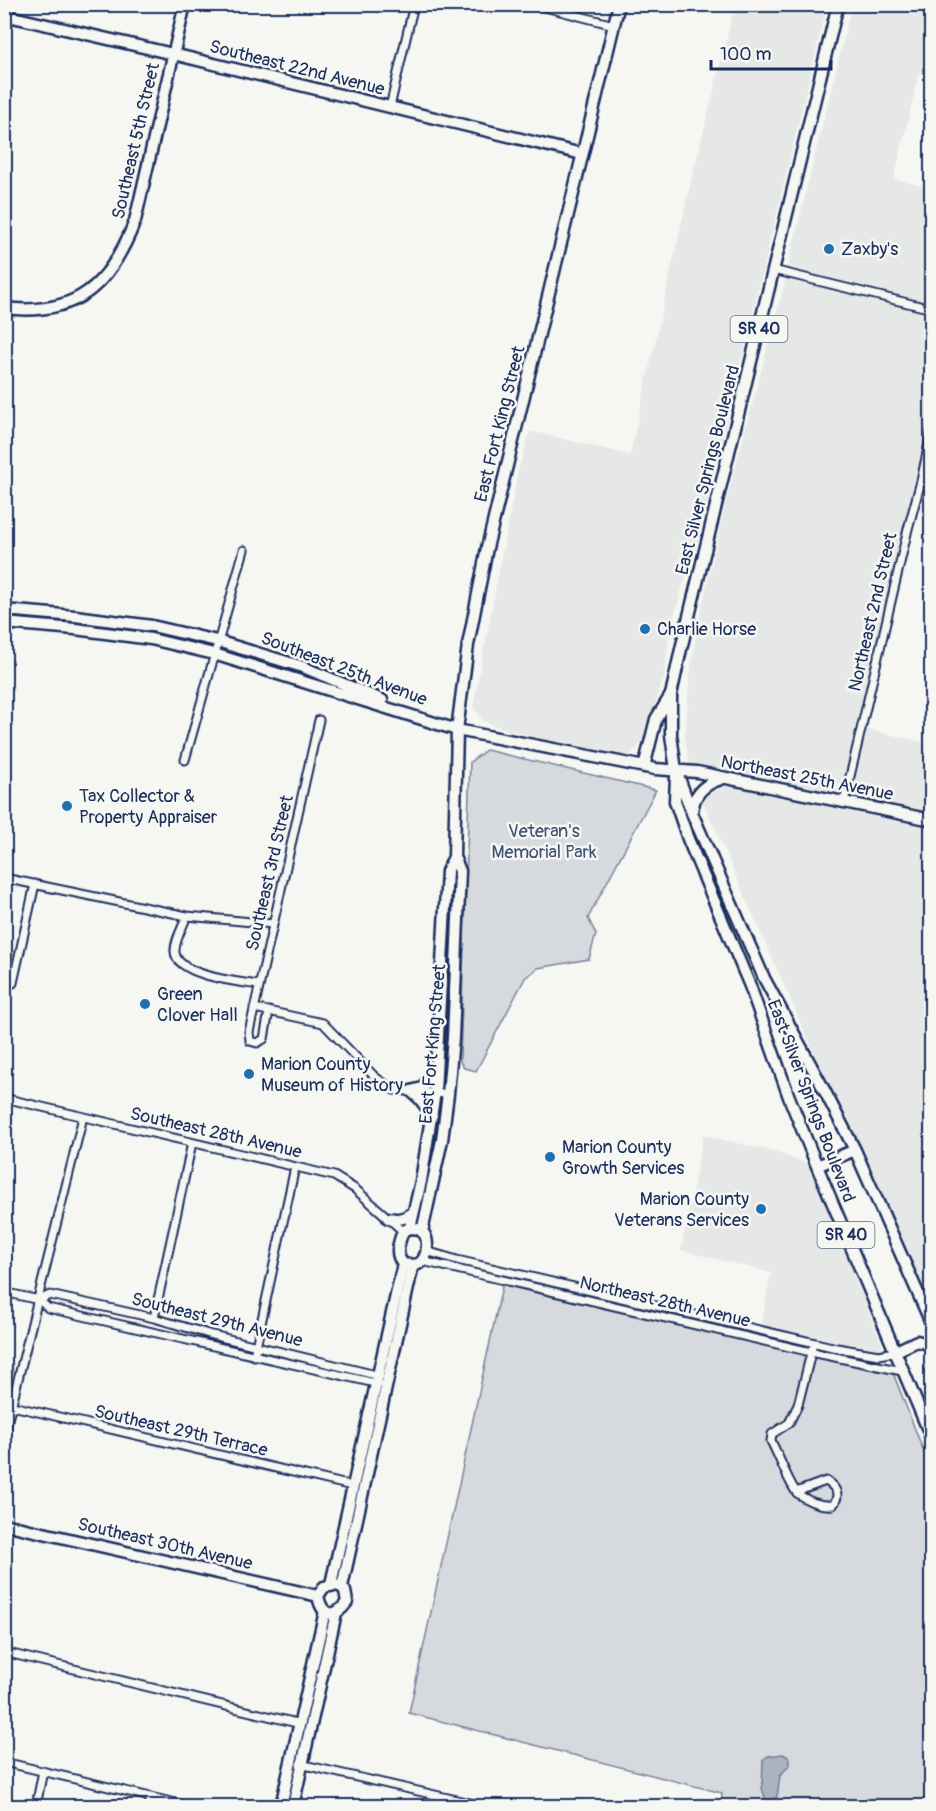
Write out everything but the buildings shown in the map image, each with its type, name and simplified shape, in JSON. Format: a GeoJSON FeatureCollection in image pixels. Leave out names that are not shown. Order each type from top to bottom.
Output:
{"type":"FeatureCollection","features":[{"type":"Feature","properties":{"kind":"street"},"geometry":{"type":"LineString","coordinates":[[4,9],[6,4]]}},
{"type":"Feature","properties":{"kind":"street","name":"Southeast 5th Street"},"geometry":{"type":"LineString","coordinates":[[4,308],[45,308],[77,300],[93,289],[126,246],[135,221],[185,4]]}},
{"type":"Feature","properties":{"kind":"street"},"geometry":{"type":"LineString","coordinates":[[390,107],[414,4]]}},
{"type":"Feature","properties":{"kind":"street"},"geometry":{"type":"LineString","coordinates":[[533,4],[614,25]]}},
{"type":"Feature","properties":{"kind":"street","name":"East Fort King Street"},"geometry":{"type":"LineString","coordinates":[[422,1232],[442,1140],[453,1038],[460,871],[454,858],[457,730],[468,645],[487,548],[618,4]]}},
{"type":"Feature","properties":{"kind":"street","name":"East Silver Springs Boulevard"},"geometry":{"type":"LineString","coordinates":[[838,4],[671,695],[671,735],[676,770],[675,801],[750,986],[817,1166],[932,1439]]}},
{"type":"Feature","properties":{"kind":"street","name":"Southeast 22nd Avenue"},"geometry":{"type":"LineString","coordinates":[[4,15],[582,154]]}},
{"type":"Feature","properties":{"kind":"street"},"geometry":{"type":"LineString","coordinates":[[773,270],[932,309]]}},
{"type":"Feature","properties":{"kind":"street","name":"Northeast 2nd Street"},"geometry":{"type":"LineString","coordinates":[[844,802],[932,429]]}},
{"type":"Feature","properties":{"kind":"street"},"geometry":{"type":"LineString","coordinates":[[185,760],[244,550]]}},
{"type":"Feature","properties":{"kind":"street","name":"Southeast 25th Avenue"},"geometry":{"type":"LineString","coordinates":[[4,610],[152,626],[217,641],[303,667],[457,730]]}},
{"type":"Feature","properties":{"kind":"street","name":"Southeast 25th Avenue"},"geometry":{"type":"LineString","coordinates":[[4,623],[151,639],[214,654],[457,730],[644,767],[676,770]]}},
{"type":"Feature","properties":{"kind":"street"},"geometry":{"type":"LineString","coordinates":[[644,767],[656,719],[671,695]]}},
{"type":"Feature","properties":{"kind":"street","name":"Southeast 3rd Street"},"geometry":{"type":"LineString","coordinates":[[269,1011],[264,1039],[257,1043],[250,1041],[249,1032],[254,1008],[319,720]]}},
{"type":"Feature","properties":{"kind":"street","name":"East Silver Springs Boulevard"},"geometry":{"type":"LineString","coordinates":[[676,770],[692,813],[764,978],[855,1150],[932,1325]]}},
{"type":"Feature","properties":{"kind":"street","name":"Northeast 25th Avenue"},"geometry":{"type":"LineString","coordinates":[[676,770],[932,820]]}},
{"type":"Feature","properties":{"kind":"street"},"geometry":{"type":"LineString","coordinates":[[692,813],[692,804],[705,785],[724,778]]}},
{"type":"Feature","properties":{"kind":"street","name":"East Fort King Street"},"geometry":{"type":"LineString","coordinates":[[407,1230],[421,1180],[435,1092],[447,871],[454,858]]}},
{"type":"Feature","properties":{"kind":"street"},"geometry":{"type":"LineString","coordinates":[[4,878],[187,916],[273,924]]}},
{"type":"Feature","properties":{"kind":"street"},"geometry":{"type":"LineString","coordinates":[[13,983],[35,884]]}},
{"type":"Feature","properties":{"kind":"street"},"geometry":{"type":"LineString","coordinates":[[187,916],[174,949],[176,959],[202,975],[259,985]]}},
{"type":"Feature","properties":{"kind":"street"},"geometry":{"type":"LineString","coordinates":[[254,1008],[323,1023],[375,1077],[394,1090],[448,1094]]}},
{"type":"Feature","properties":{"kind":"street"},"geometry":{"type":"LineString","coordinates":[[411,1091],[422,1088],[428,1082],[438,1064]]}},
{"type":"Feature","properties":{"kind":"street"},"geometry":{"type":"LineString","coordinates":[[411,1091],[432,1115]]}},
{"type":"Feature","properties":{"kind":"street","name":"Southeast 28th Avenue"},"geometry":{"type":"LineString","coordinates":[[4,1098],[334,1176],[356,1189],[388,1218],[407,1230]]}},
{"type":"Feature","properties":{"kind":"street"},"geometry":{"type":"LineString","coordinates":[[4,1436],[8,1405],[39,1300],[83,1117]]}},
{"type":"Feature","properties":{"kind":"street"},"geometry":{"type":"LineString","coordinates":[[154,1318],[192,1143]]}},
{"type":"Feature","properties":{"kind":"street"},"geometry":{"type":"LineString","coordinates":[[817,1166],[855,1150]]}},
{"type":"Feature","properties":{"kind":"street"},"geometry":{"type":"LineString","coordinates":[[254,1356],[295,1167]]}},
{"type":"Feature","properties":{"kind":"street"},"geometry":{"type":"LineString","coordinates":[[388,1218],[397,1220],[413,1213]]}},
{"type":"Feature","properties":{"kind":"street"},"geometry":{"type":"LineString","coordinates":[[336,1586],[352,1486],[376,1379],[416,1260],[427,1242],[419,1230],[407,1230],[397,1248],[398,1258],[416,1260]]}},
{"type":"Feature","properties":{"kind":"street"},"geometry":{"type":"LineString","coordinates":[[336,1586],[416,1260]]}},
{"type":"Feature","properties":{"kind":"street","name":"Northeast 28th Avenue"},"geometry":{"type":"LineString","coordinates":[[416,1260],[457,1260],[813,1342],[879,1355],[894,1352]]}},
{"type":"Feature","properties":{"kind":"street","name":"Northeast 28th Avenue"},"geometry":{"type":"LineString","coordinates":[[416,1260],[902,1371]]}},
{"type":"Feature","properties":{"kind":"street","name":"Southeast 29th Avenue"},"geometry":{"type":"LineString","coordinates":[[4,1292],[39,1300],[48,1308],[254,1356],[376,1379]]}},
{"type":"Feature","properties":{"kind":"street","name":"Southeast 29th Avenue"},"geometry":{"type":"LineString","coordinates":[[39,1300],[50,1295],[154,1318],[387,1382]]}},
{"type":"Feature","properties":{"kind":"street"},"geometry":{"type":"LineString","coordinates":[[894,1352],[917,1341],[932,1345]]}},
{"type":"Feature","properties":{"kind":"street"},"geometry":{"type":"LineString","coordinates":[[796,1492],[826,1481],[833,1485],[837,1494],[836,1501],[833,1505],[825,1506],[812,1502],[796,1492],[771,1441],[772,1434],[789,1423],[798,1405],[813,1342]]}},
{"type":"Feature","properties":{"kind":"street","name":"Southeast 29th Terrace"},"geometry":{"type":"LineString","coordinates":[[8,1405],[352,1486]]}},
{"type":"Feature","properties":{"kind":"street","name":"Southeast 30th Avenue"},"geometry":{"type":"LineString","coordinates":[[4,1524],[318,1596]]}},
{"type":"Feature","properties":{"kind":"street"},"geometry":{"type":"LineString","coordinates":[[336,1586],[345,1591],[347,1602],[341,1611],[331,1612],[320,1607],[318,1596],[324,1587],[336,1586]]}},
{"type":"Feature","properties":{"kind":"street"},"geometry":{"type":"LineString","coordinates":[[293,1806],[301,1724],[331,1612]]}},
{"type":"Feature","properties":{"kind":"street"},"geometry":{"type":"LineString","coordinates":[[281,1806],[296,1764],[331,1612]]}},
{"type":"Feature","properties":{"kind":"street"},"geometry":{"type":"LineString","coordinates":[[4,1652],[301,1724]]}},
{"type":"Feature","properties":{"kind":"street"},"geometry":{"type":"LineString","coordinates":[[4,1762],[188,1806]]}},
{"type":"Feature","properties":{"kind":"street"},"geometry":{"type":"LineString","coordinates":[[296,1764],[483,1806]]}},
{"type":"Feature","properties":{"kind":"street"},"geometry":{"type":"LineString","coordinates":[[36,1806],[44,1771]]}},
{"type":"Feature","properties":{"kind":"street"},"geometry":{"type":"LineString","coordinates":[[149,1806],[151,1797]]}},
{"type":"Feature","properties":{"kind":"shaded area"},"geometry":{"type":"Polygon","coordinates":[[[852,4],[931,5],[931,75],[919,73],[894,179],[931,188],[931,305],[787,270],[852,4]]]}},
{"type":"Feature","properties":{"kind":"shaded area"},"geometry":{"type":"Polygon","coordinates":[[[735,5],[756,5],[774,10],[776,5],[827,5],[696,548],[669,635],[664,677],[644,740],[629,756],[597,752],[510,731],[483,721],[473,707],[518,471],[530,431],[630,455],[688,194],[735,5]]]}},
{"type":"Feature","properties":{"kind":"shaded area"},"geometry":{"type":"Polygon","coordinates":[[[786,278],[931,313],[931,404],[917,480],[903,528],[841,797],[690,768],[685,738],[689,681],[697,629],[725,506],[786,278]]]}},
{"type":"Feature","properties":{"kind":"shaded area"},"geometry":{"type":"Polygon","coordinates":[[[866,729],[931,744],[931,816],[850,799],[866,729]]]}},
{"type":"Feature","properties":{"kind":"shaded area"},"geometry":{"type":"Polygon","coordinates":[[[725,782],[931,825],[931,1314],[882,1197],[834,1098],[701,797],[708,788],[725,782]]]}},
{"type":"Feature","properties":{"kind":"shaded area"},"geometry":{"type":"Polygon","coordinates":[[[703,1135],[771,1151],[810,1164],[884,1350],[838,1344],[761,1326],[771,1273],[681,1250],[703,1135]]]}},
{"type":"Feature","properties":{"kind":"shaded area"},"geometry":{"type":"Polygon","coordinates":[[[783,1754],[790,1758],[790,1764],[780,1776],[777,1797],[770,1800],[765,1798],[762,1788],[763,1760],[768,1756],[783,1754]]]}},
{"type":"Feature","properties":{"kind":"green space","name":"Veteran's Memorial Park"},"geometry":{"type":"Polygon","coordinates":[[[486,750],[656,790],[588,918],[596,934],[589,959],[538,968],[525,978],[476,1071],[464,1068],[460,1062],[470,762],[486,750]]]}},
{"type":"Feature","properties":{"kind":"green space"},"geometry":{"type":"Polygon","coordinates":[[[503,1282],[893,1373],[931,1470],[931,1806],[721,1806],[722,1793],[409,1713],[503,1282]]]}},
{"type":"Feature","properties":{"kind":"place","name":"Zaxby's"},"geometry":{"type":"Point","coordinates":[829,249]}},
{"type":"Feature","properties":{"kind":"place","name":"Charlie Horse"},"geometry":{"type":"Point","coordinates":[645,629]}},
{"type":"Feature","properties":{"kind":"place","name":"Tax Collector & Property Appraiser"},"geometry":{"type":"Point","coordinates":[67,806]}},
{"type":"Feature","properties":{"kind":"place","name":"Green Clover Hall"},"geometry":{"type":"Point","coordinates":[145,1004]}},
{"type":"Feature","properties":{"kind":"place","name":"Marion County Museum of History"},"geometry":{"type":"Point","coordinates":[249,1074]}},
{"type":"Feature","properties":{"kind":"place","name":"Marion County Growth Services"},"geometry":{"type":"Point","coordinates":[550,1157]}},
{"type":"Feature","properties":{"kind":"place","name":"Marion County Veterans Services"},"geometry":{"type":"Point","coordinates":[761,1209]}}]}
